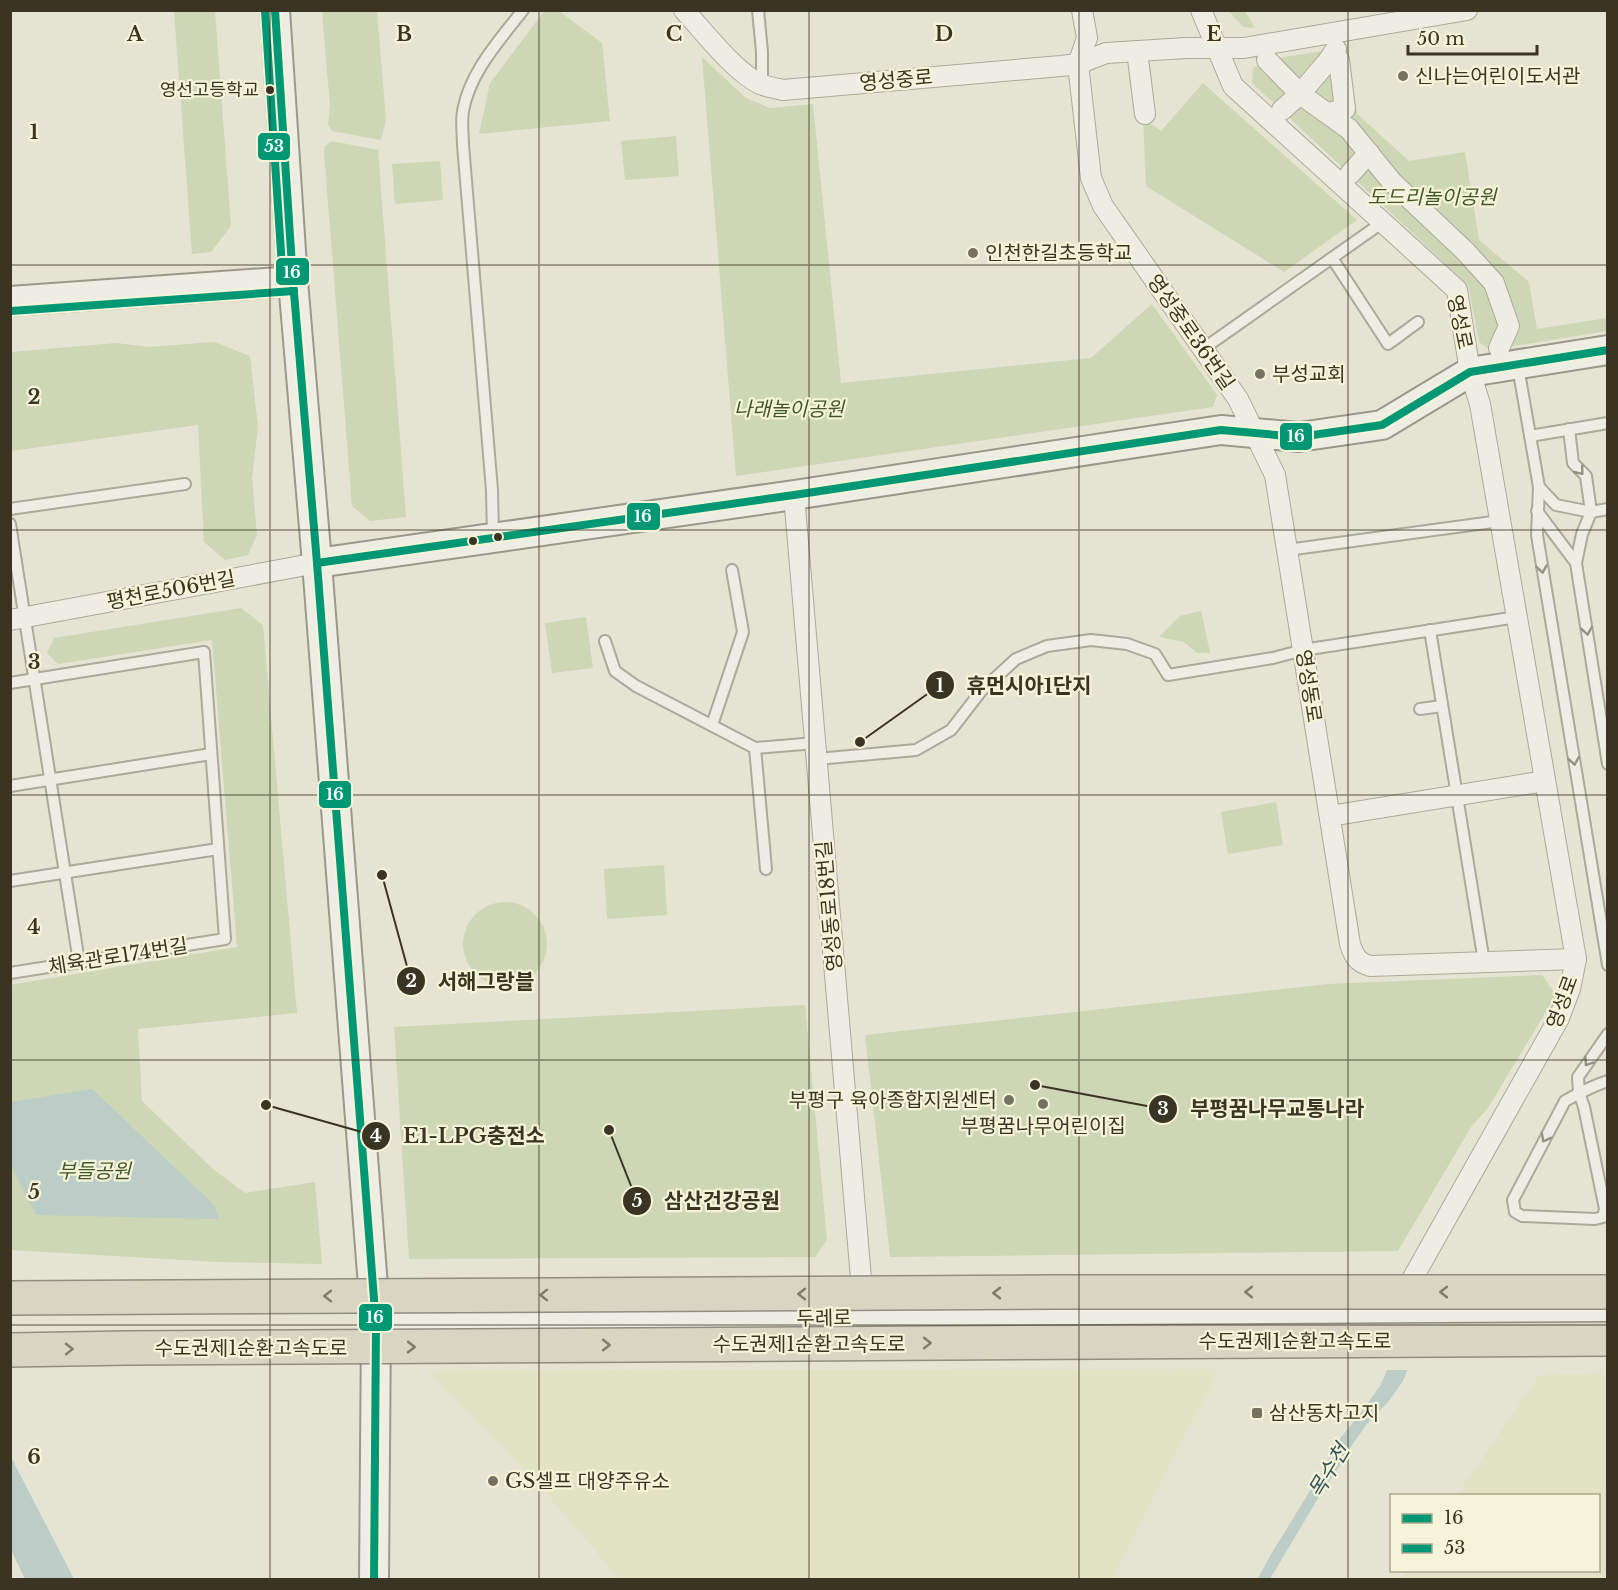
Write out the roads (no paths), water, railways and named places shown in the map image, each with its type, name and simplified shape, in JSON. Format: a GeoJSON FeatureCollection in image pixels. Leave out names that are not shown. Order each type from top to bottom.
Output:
{"type":"FeatureCollection","features":[{"type":"Feature","properties":{"kind":"highway"},"geometry":{"type":"LineString","coordinates":[[10,1298],[1043,1292],[1608,1292]]}},
{"type":"Feature","properties":{"kind":"highway","name":"수도권제1순환고속도로"},"geometry":{"type":"LineString","coordinates":[[10,1350],[1608,1339]]}},
{"type":"Feature","properties":{"kind":"street"},"geometry":{"type":"LineString","coordinates":[[275,10],[293,281],[376,1325],[374,1580]]}},
{"type":"Feature","properties":{"kind":"street","name":"영성중로"},"geometry":{"type":"LineString","coordinates":[[684,10],[735,66],[749,78],[762,85],[783,90],[1078,64],[1106,53],[1186,48],[1244,48],[1467,10]]}},
{"type":"Feature","properties":{"kind":"street"},"geometry":{"type":"LineString","coordinates":[[1078,64],[1087,38],[1082,10]]}},
{"type":"Feature","properties":{"kind":"street","name":"영성로"},"geometry":{"type":"LineString","coordinates":[[1201,10],[1233,86],[1457,290],[1470,372],[1480,404],[1576,959],[1570,989],[1559,1018],[1392,1314]]}},
{"type":"Feature","properties":{"kind":"street"},"geometry":{"type":"LineString","coordinates":[[1137,51],[1145,114]]}},
{"type":"Feature","properties":{"kind":"street"},"geometry":{"type":"LineString","coordinates":[[1282,110],[1300,94],[1332,55],[1339,60],[1345,109],[1328,113]]}},
{"type":"Feature","properties":{"kind":"street"},"geometry":{"type":"LineString","coordinates":[[1267,60],[1300,94],[1349,129],[1392,182],[1494,283],[1509,326],[1508,356]]}},
{"type":"Feature","properties":{"kind":"street","name":"영성중로36번길"},"geometry":{"type":"LineString","coordinates":[[1078,64],[1091,178],[1103,206],[1238,399],[1255,433]]}},
{"type":"Feature","properties":{"kind":"street"},"geometry":{"type":"LineString","coordinates":[[1350,174],[1369,153]]}},
{"type":"Feature","properties":{"kind":"street"},"geometry":{"type":"LineString","coordinates":[[1442,261],[1457,244]]}},
{"type":"Feature","properties":{"kind":"street"},"geometry":{"type":"LineString","coordinates":[[10,301],[293,281]]}},
{"type":"Feature","properties":{"kind":"street"},"geometry":{"type":"LineString","coordinates":[[317,562],[794,495],[1221,430],[1299,437],[1382,425],[1470,372],[1508,356],[1608,350]]}},
{"type":"Feature","properties":{"kind":"street","name":"영성동로"},"geometry":{"type":"LineString","coordinates":[[1255,433],[1275,475],[1350,944],[1355,957],[1362,964],[1370,966],[1484,962]]}},
{"type":"Feature","properties":{"kind":"street","name":"영성동로18번길"},"geometry":{"type":"LineString","coordinates":[[794,495],[865,1317]]}},
{"type":"Feature","properties":{"kind":"street","name":"평천로506번길"},"geometry":{"type":"LineString","coordinates":[[18,619],[317,562]]}},
{"type":"Feature","properties":{"kind":"street"},"geometry":{"type":"LineString","coordinates":[[1330,816],[1545,781]]}},
{"type":"Feature","properties":{"kind":"street"},"geometry":{"type":"LineString","coordinates":[[1484,962],[1576,959]]}},
{"type":"Feature","properties":{"kind":"street","name":"두레로"},"geometry":{"type":"LineString","coordinates":[[376,1325],[865,1317],[1608,1311]]}},
{"type":"Feature","properties":{"kind":"lane"},"geometry":{"type":"LineString","coordinates":[[493,537],[492,490],[462,113],[471,85],[487,57],[523,10]]}},
{"type":"Feature","properties":{"kind":"lane"},"geometry":{"type":"LineString","coordinates":[[758,10],[762,85]]}},
{"type":"Feature","properties":{"kind":"lane"},"geometry":{"type":"LineString","coordinates":[[1203,349],[1383,222]]}},
{"type":"Feature","properties":{"kind":"lane","name":"영성로"},"geometry":{"type":"LineString","coordinates":[[1332,258],[1388,344],[1418,322]]}},
{"type":"Feature","properties":{"kind":"lane"},"geometry":{"type":"LineString","coordinates":[[1508,356],[1530,436],[1539,487],[1537,535],[1608,965]]}},
{"type":"Feature","properties":{"kind":"lane"},"geometry":{"type":"LineString","coordinates":[[1530,436],[1608,423]]}},
{"type":"Feature","properties":{"kind":"lane"},"geometry":{"type":"LineString","coordinates":[[1569,429],[1574,463],[1586,476],[1591,512],[1582,534],[1576,563],[1608,764]]}},
{"type":"Feature","properties":{"kind":"lane"},"geometry":{"type":"LineString","coordinates":[[10,509],[185,484]]}},
{"type":"Feature","properties":{"kind":"lane"},"geometry":{"type":"LineString","coordinates":[[1539,487],[1556,505],[1591,512],[1608,509]]}},
{"type":"Feature","properties":{"kind":"lane"},"geometry":{"type":"LineString","coordinates":[[1537,511],[1576,563]]}},
{"type":"Feature","properties":{"kind":"lane"},"geometry":{"type":"LineString","coordinates":[[1287,550],[1500,521]]}},
{"type":"Feature","properties":{"kind":"lane"},"geometry":{"type":"LineString","coordinates":[[10,524],[18,619],[35,679],[79,962]]}},
{"type":"Feature","properties":{"kind":"lane"},"geometry":{"type":"LineString","coordinates":[[712,725],[743,632],[732,570]]}},
{"type":"Feature","properties":{"kind":"lane"},"geometry":{"type":"LineString","coordinates":[[605,641],[615,671],[636,686],[756,748],[816,751],[916,750],[951,730],[981,690],[1016,659],[1047,646],[1091,640],[1127,644],[1155,654],[1168,675],[1273,658],[1303,650],[1517,617]]}},
{"type":"Feature","properties":{"kind":"lane"},"geometry":{"type":"LineString","coordinates":[[1430,630],[1484,962]]}},
{"type":"Feature","properties":{"kind":"lane"},"geometry":{"type":"LineString","coordinates":[[10,683],[204,652],[218,849],[10,881]]}},
{"type":"Feature","properties":{"kind":"lane"},"geometry":{"type":"LineString","coordinates":[[1420,709],[1442,706]]}},
{"type":"Feature","properties":{"kind":"lane"},"geometry":{"type":"LineString","coordinates":[[756,748],[766,869]]}},
{"type":"Feature","properties":{"kind":"lane"},"geometry":{"type":"LineString","coordinates":[[10,786],[211,754]]}},
{"type":"Feature","properties":{"kind":"lane","name":"체육관로174번길"},"geometry":{"type":"LineString","coordinates":[[10,973],[225,939],[218,849]]}},
{"type":"Feature","properties":{"kind":"lane"},"geometry":{"type":"LineString","coordinates":[[1608,1034],[1578,1077],[1579,1093],[1584,1107],[1605,1209],[1603,1217],[1595,1219],[1522,1216],[1515,1212],[1513,1200],[1565,1101],[1579,1093],[1593,1086],[1608,1081]]}},
{"type":"Feature","properties":{"kind":"water"},"geometry":{"type":"Polygon","coordinates":[[[92,1089],[214,1205],[219,1219],[36,1215],[11,1166],[11,1102],[92,1089]]]}},
{"type":"Feature","properties":{"kind":"water","name":"목수천"},"geometry":{"type":"Polygon","coordinates":[[[1389,1366],[1409,1366],[1403,1381],[1388,1402],[1367,1424],[1352,1445],[1270,1579],[1257,1580],[1338,1441],[1380,1386],[1389,1366]]]}},
{"type":"Feature","properties":{"kind":"water"},"geometry":{"type":"Polygon","coordinates":[[[10,1457],[74,1579],[25,1579],[11,1550],[10,1457]]]}},
{"type":"Feature","properties":{"kind":"place","name":"신나는어린이도서관"},"geometry":{"type":"Point","coordinates":[1403,76]}},
{"type":"Feature","properties":{"kind":"place","name":"영선고등학교"},"geometry":{"type":"Point","coordinates":[270,90]}},
{"type":"Feature","properties":{"kind":"place","name":"인천한길초등학교"},"geometry":{"type":"Point","coordinates":[973,253]}},
{"type":"Feature","properties":{"kind":"place","name":"부성교회"},"geometry":{"type":"Point","coordinates":[1260,374]}},
{"type":"Feature","properties":{"kind":"place","name":"휴먼시아1단지"},"geometry":{"type":"Point","coordinates":[860,742]}},
{"type":"Feature","properties":{"kind":"place","name":"서해그랑블"},"geometry":{"type":"Point","coordinates":[382,875]}},
{"type":"Feature","properties":{"kind":"place","name":"부평꿈나무교통나라"},"geometry":{"type":"Point","coordinates":[1035,1085]}},
{"type":"Feature","properties":{"kind":"place","name":"부평구 육아종합지원센터"},"geometry":{"type":"Point","coordinates":[1009,1100]}},
{"type":"Feature","properties":{"kind":"place","name":"부평꿈나무어린이집"},"geometry":{"type":"Point","coordinates":[1043,1104]}},
{"type":"Feature","properties":{"kind":"place","name":"E1-LPG충전소"},"geometry":{"type":"Point","coordinates":[266,1105]}},
{"type":"Feature","properties":{"kind":"place","name":"삼산건강공원"},"geometry":{"type":"Point","coordinates":[609,1130]}},
{"type":"Feature","properties":{"kind":"place","name":"삼산동차고지"},"geometry":{"type":"Point","coordinates":[1257,1413]}},
{"type":"Feature","properties":{"kind":"place","name":"GS셀프 대양주유소"},"geometry":{"type":"Point","coordinates":[493,1481]}},
{"type":"Feature","properties":{"kind":"park label","name":"도드리놀이공원"},"geometry":{"type":"Point","coordinates":[1432,197]}},
{"type":"Feature","properties":{"kind":"park label","name":"나래놀이공원"},"geometry":{"type":"Point","coordinates":[789,409]}},
{"type":"Feature","properties":{"kind":"park label","name":"부들공원"},"geometry":{"type":"Point","coordinates":[94,1171]}}]}
